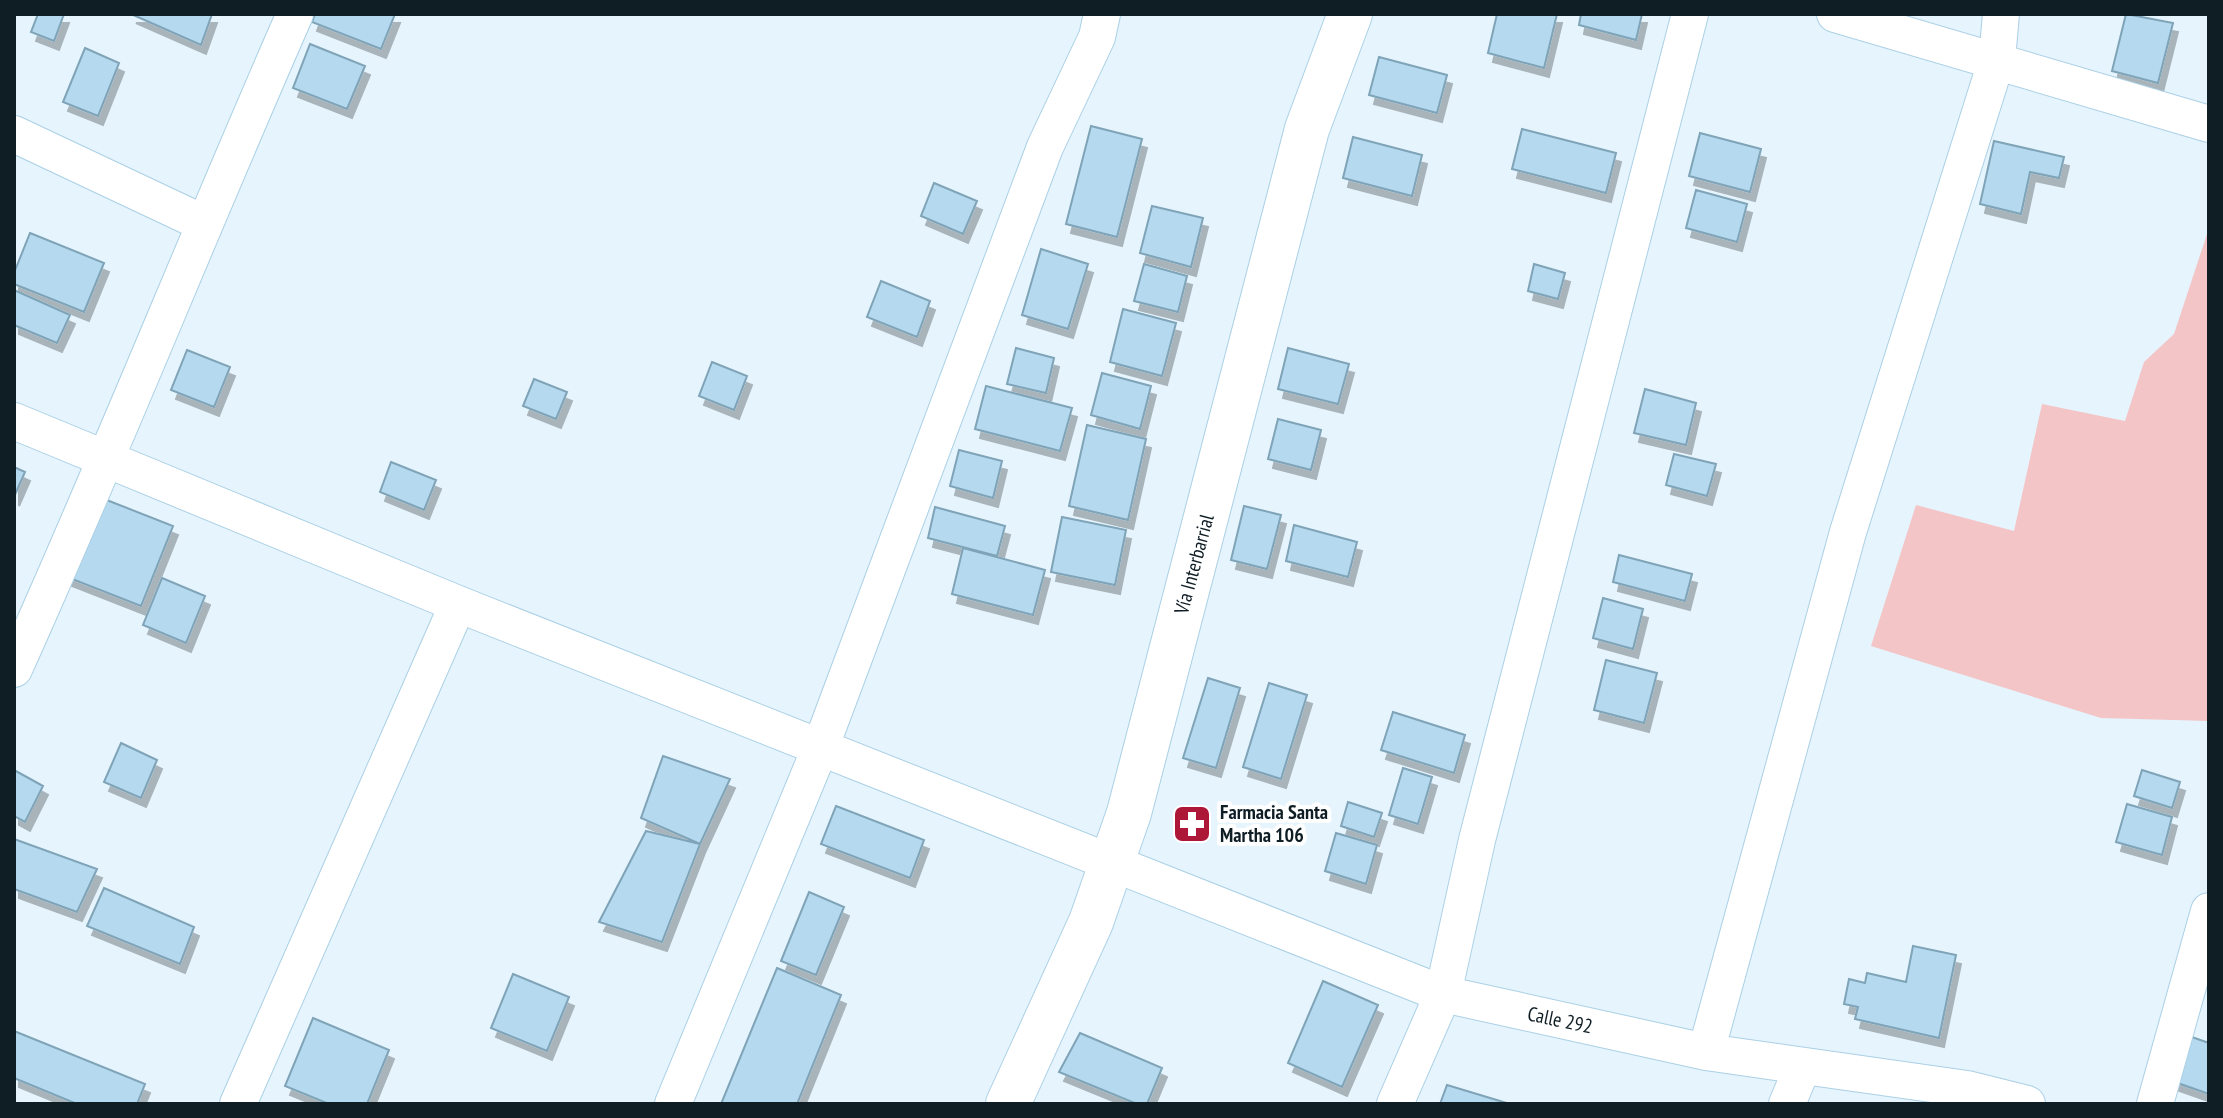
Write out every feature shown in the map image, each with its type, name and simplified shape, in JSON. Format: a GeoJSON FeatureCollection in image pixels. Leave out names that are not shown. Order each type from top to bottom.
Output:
{"type":"FeatureCollection","features":[{"type":"Feature","properties":{"kind":"main road","name":"Vía Interbarrial"},"geometry":{"type":"LineString","coordinates":[[1008,1104],[1091,922],[1129,813],[1307,129],[1350,14]]}},
{"type":"Feature","properties":{"kind":"street"},"geometry":{"type":"LineString","coordinates":[[14,669],[108,460],[203,223],[295,14]]}},
{"type":"Feature","properties":{"kind":"street"},"geometry":{"type":"LineString","coordinates":[[673,1104],[821,746],[1045,147],[1097,37],[1102,14]]}},
{"type":"Feature","properties":{"kind":"street"},"geometry":{"type":"LineString","coordinates":[[1395,1104],[1443,994],[1481,824],[1690,14]]}},
{"type":"Feature","properties":{"kind":"street"},"geometry":{"type":"LineString","coordinates":[[1835,14],[2208,112]]}},
{"type":"Feature","properties":{"kind":"street"},"geometry":{"type":"LineString","coordinates":[[1706,1052],[1848,532],[1997,59],[2001,14]]}},
{"type":"Feature","properties":{"kind":"street"},"geometry":{"type":"LineString","coordinates":[[14,134],[203,223]]}},
{"type":"Feature","properties":{"kind":"street","name":"Calle 292"},"geometry":{"type":"LineString","coordinates":[[14,421],[458,604],[1443,994],[1706,1052],[1967,1089],[2027,1104]]}},
{"type":"Feature","properties":{"kind":"street"},"geometry":{"type":"LineString","coordinates":[[238,1104],[458,604]]}},
{"type":"Feature","properties":{"kind":"street"},"geometry":{"type":"LineString","coordinates":[[2155,1104],[2209,911]]}},
{"type":"Feature","properties":{"kind":"street"},"geometry":{"type":"LineString","coordinates":[[1787,1104],[1803,1066]]}},
{"type":"Feature","properties":{"kind":"shaded area"},"geometry":{"type":"Polygon","coordinates":[[[2209,228],[2209,721],[2101,718],[1871,646],[1916,505],[2014,531],[2042,404],[2125,421],[2144,362],[2174,334],[2209,228]]]}},
{"type":"Feature","properties":{"kind":"building"},"geometry":{"type":"Polygon","coordinates":[[[38,14],[64,14],[54,41],[31,32],[38,14]]]}},
{"type":"Feature","properties":{"kind":"building"},"geometry":{"type":"Polygon","coordinates":[[[131,14],[212,14],[201,45],[131,14]]]}},
{"type":"Feature","properties":{"kind":"building"},"geometry":{"type":"Polygon","coordinates":[[[315,14],[395,14],[381,49],[312,22],[315,14]]]}},
{"type":"Feature","properties":{"kind":"building"},"geometry":{"type":"Polygon","coordinates":[[[1497,14],[1557,14],[1544,68],[1488,53],[1497,14]]]}},
{"type":"Feature","properties":{"kind":"building"},"geometry":{"type":"Polygon","coordinates":[[[1581,14],[1642,14],[1636,40],[1579,25],[1581,14]]]}},
{"type":"Feature","properties":{"kind":"building"},"geometry":{"type":"Polygon","coordinates":[[[2126,14],[2173,23],[2158,83],[2112,71],[2126,14]]]}},
{"type":"Feature","properties":{"kind":"building"},"geometry":{"type":"Polygon","coordinates":[[[310,44],[365,66],[347,109],[293,88],[310,44]]]}},
{"type":"Feature","properties":{"kind":"building"},"geometry":{"type":"Polygon","coordinates":[[[85,48],[119,63],[98,116],[63,102],[85,48]]]}},
{"type":"Feature","properties":{"kind":"building"},"geometry":{"type":"Polygon","coordinates":[[[1379,57],[1447,75],[1437,113],[1369,95],[1379,57]]]}},
{"type":"Feature","properties":{"kind":"building"},"geometry":{"type":"Polygon","coordinates":[[[1091,126],[1142,139],[1117,237],[1066,224],[1091,126]]]}},
{"type":"Feature","properties":{"kind":"building"},"geometry":{"type":"Polygon","coordinates":[[[1522,129],[1616,153],[1606,193],[1512,169],[1522,129]]]}},
{"type":"Feature","properties":{"kind":"building"},"geometry":{"type":"Polygon","coordinates":[[[1700,133],[1761,149],[1750,192],[1689,176],[1700,133]]]}},
{"type":"Feature","properties":{"kind":"building"},"geometry":{"type":"Polygon","coordinates":[[[1353,137],[1422,155],[1412,196],[1343,178],[1353,137]]]}},
{"type":"Feature","properties":{"kind":"building"},"geometry":{"type":"Polygon","coordinates":[[[1994,141],[2064,157],[2059,178],[2030,172],[2021,214],[1980,204],[1994,141]]]}},
{"type":"Feature","properties":{"kind":"building"},"geometry":{"type":"Polygon","coordinates":[[[934,183],[977,201],[963,234],[921,216],[934,183]]]}},
{"type":"Feature","properties":{"kind":"building"},"geometry":{"type":"Polygon","coordinates":[[[1696,190],[1747,204],[1737,242],[1686,228],[1696,190]]]}},
{"type":"Feature","properties":{"kind":"building"},"geometry":{"type":"Polygon","coordinates":[[[1152,206],[1203,218],[1191,267],[1140,253],[1152,206]]]}},
{"type":"Feature","properties":{"kind":"building"},"geometry":{"type":"Polygon","coordinates":[[[30,233],[104,263],[84,312],[14,284],[14,273],[30,233]]]}},
{"type":"Feature","properties":{"kind":"building"},"geometry":{"type":"Polygon","coordinates":[[[1041,249],[1088,264],[1068,329],[1022,315],[1041,249]]]}},
{"type":"Feature","properties":{"kind":"building"},"geometry":{"type":"Polygon","coordinates":[[[1144,264],[1187,276],[1178,312],[1134,301],[1144,264]]]}},
{"type":"Feature","properties":{"kind":"building"},"geometry":{"type":"Polygon","coordinates":[[[1534,264],[1565,273],[1558,299],[1528,291],[1534,264]]]}},
{"type":"Feature","properties":{"kind":"building"},"geometry":{"type":"Polygon","coordinates":[[[881,281],[930,301],[917,337],[867,317],[881,281]]]}},
{"type":"Feature","properties":{"kind":"building"},"geometry":{"type":"Polygon","coordinates":[[[14,290],[70,315],[57,343],[14,325],[14,290]]]}},
{"type":"Feature","properties":{"kind":"building"},"geometry":{"type":"Polygon","coordinates":[[[1123,309],[1176,323],[1162,376],[1110,362],[1123,309]]]}},
{"type":"Feature","properties":{"kind":"building"},"geometry":{"type":"Polygon","coordinates":[[[1016,348],[1054,358],[1046,393],[1007,384],[1016,348]]]}},
{"type":"Feature","properties":{"kind":"building"},"geometry":{"type":"Polygon","coordinates":[[[1288,348],[1349,364],[1338,404],[1278,389],[1288,348]]]}},
{"type":"Feature","properties":{"kind":"building"},"geometry":{"type":"Polygon","coordinates":[[[187,350],[230,367],[214,407],[171,390],[187,350]]]}},
{"type":"Feature","properties":{"kind":"building"},"geometry":{"type":"Polygon","coordinates":[[[712,362],[747,376],[734,410],[699,396],[712,362]]]}},
{"type":"Feature","properties":{"kind":"building"},"geometry":{"type":"Polygon","coordinates":[[[1102,373],[1151,386],[1140,429],[1091,415],[1102,373]]]}},
{"type":"Feature","properties":{"kind":"building"},"geometry":{"type":"Polygon","coordinates":[[[534,379],[567,392],[556,419],[523,406],[534,379]]]}},
{"type":"Feature","properties":{"kind":"building"},"geometry":{"type":"Polygon","coordinates":[[[986,386],[1072,408],[1060,451],[975,429],[986,386]]]}},
{"type":"Feature","properties":{"kind":"building"},"geometry":{"type":"Polygon","coordinates":[[[1645,389],[1696,403],[1686,445],[1634,433],[1645,389]]]}},
{"type":"Feature","properties":{"kind":"building"},"geometry":{"type":"Polygon","coordinates":[[[1278,419],[1321,430],[1311,470],[1268,459],[1278,419]]]}},
{"type":"Feature","properties":{"kind":"building"},"geometry":{"type":"Polygon","coordinates":[[[1087,425],[1146,439],[1128,520],[1069,506],[1087,425]]]}},
{"type":"Feature","properties":{"kind":"building"},"geometry":{"type":"Polygon","coordinates":[[[959,450],[1002,461],[993,498],[950,486],[959,450]]]}},
{"type":"Feature","properties":{"kind":"building"},"geometry":{"type":"Polygon","coordinates":[[[1674,454],[1716,464],[1707,496],[1666,485],[1674,454]]]}},
{"type":"Feature","properties":{"kind":"building"},"geometry":{"type":"Polygon","coordinates":[[[391,462],[436,480],[424,510],[380,492],[391,462]]]}},
{"type":"Feature","properties":{"kind":"building"},"geometry":{"type":"Polygon","coordinates":[[[14,467],[25,472],[14,497],[14,467]]]}},
{"type":"Feature","properties":{"kind":"building"},"geometry":{"type":"Polygon","coordinates":[[[99,497],[173,526],[141,606],[67,577],[99,497]]]}},
{"type":"Feature","properties":{"kind":"building"},"geometry":{"type":"Polygon","coordinates":[[[1244,506],[1281,515],[1267,569],[1231,560],[1244,506]]]}},
{"type":"Feature","properties":{"kind":"building"},"geometry":{"type":"Polygon","coordinates":[[[935,507],[1005,526],[997,556],[928,538],[935,507]]]}},
{"type":"Feature","properties":{"kind":"building"},"geometry":{"type":"Polygon","coordinates":[[[1062,517],[1126,530],[1115,585],[1051,572],[1062,517]]]}},
{"type":"Feature","properties":{"kind":"building"},"geometry":{"type":"Polygon","coordinates":[[[1294,525],[1357,542],[1348,577],[1286,561],[1294,525]]]}},
{"type":"Feature","properties":{"kind":"building"},"geometry":{"type":"Polygon","coordinates":[[[963,548],[1045,570],[1033,615],[952,594],[963,548]]]}},
{"type":"Feature","properties":{"kind":"building"},"geometry":{"type":"Polygon","coordinates":[[[1619,555],[1692,574],[1685,601],[1613,582],[1619,555]]]}},
{"type":"Feature","properties":{"kind":"building"},"geometry":{"type":"Polygon","coordinates":[[[162,578],[205,596],[186,643],[143,625],[162,578]]]}},
{"type":"Feature","properties":{"kind":"building"},"geometry":{"type":"Polygon","coordinates":[[[1603,598],[1643,609],[1633,649],[1593,638],[1603,598]]]}},
{"type":"Feature","properties":{"kind":"building"},"geometry":{"type":"Polygon","coordinates":[[[1606,660],[1657,673],[1644,723],[1594,710],[1606,660]]]}},
{"type":"Feature","properties":{"kind":"building"},"geometry":{"type":"Polygon","coordinates":[[[1208,678],[1240,688],[1216,768],[1183,758],[1208,678]]]}},
{"type":"Feature","properties":{"kind":"building"},"geometry":{"type":"Polygon","coordinates":[[[1269,683],[1307,695],[1281,779],[1243,767],[1269,683]]]}},
{"type":"Feature","properties":{"kind":"building"},"geometry":{"type":"Polygon","coordinates":[[[1393,712],[1465,735],[1454,773],[1381,750],[1393,712]]]}},
{"type":"Feature","properties":{"kind":"building"},"geometry":{"type":"Polygon","coordinates":[[[121,743],[157,760],[141,798],[104,782],[121,743]]]}},
{"type":"Feature","properties":{"kind":"building"},"geometry":{"type":"Polygon","coordinates":[[[663,756],[730,779],[700,844],[641,818],[663,756]]]}},
{"type":"Feature","properties":{"kind":"building"},"geometry":{"type":"Polygon","coordinates":[[[1403,768],[1432,777],[1418,824],[1389,815],[1403,768]]]}},
{"type":"Feature","properties":{"kind":"building"},"geometry":{"type":"Polygon","coordinates":[[[14,770],[43,786],[25,822],[14,816],[14,770]]]}},
{"type":"Feature","properties":{"kind":"building"},"geometry":{"type":"Polygon","coordinates":[[[2142,770],[2180,782],[2172,808],[2134,796],[2142,770]]]}},
{"type":"Feature","properties":{"kind":"building"},"geometry":{"type":"Polygon","coordinates":[[[1348,802],[1382,813],[1374,837],[1341,826],[1348,802]]]}},
{"type":"Feature","properties":{"kind":"building"},"geometry":{"type":"Polygon","coordinates":[[[2127,804],[2172,817],[2162,855],[2116,842],[2127,804]]]}},
{"type":"Feature","properties":{"kind":"building"},"geometry":{"type":"Polygon","coordinates":[[[836,806],[924,840],[910,878],[821,844],[836,806]]]}},
{"type":"Feature","properties":{"kind":"building"},"geometry":{"type":"Polygon","coordinates":[[[646,831],[700,844],[662,942],[599,922],[646,831]]]}},
{"type":"Feature","properties":{"kind":"building"},"geometry":{"type":"Polygon","coordinates":[[[1336,833],[1377,845],[1366,884],[1325,871],[1336,833]]]}},
{"type":"Feature","properties":{"kind":"building"},"geometry":{"type":"Polygon","coordinates":[[[14,839],[97,869],[77,912],[14,889],[14,839]]]}},
{"type":"Feature","properties":{"kind":"building"},"geometry":{"type":"Polygon","coordinates":[[[104,888],[194,927],[180,964],[87,926],[104,888]]]}},
{"type":"Feature","properties":{"kind":"building"},"geometry":{"type":"Polygon","coordinates":[[[809,892],[844,907],[816,975],[781,961],[809,892]]]}},
{"type":"Feature","properties":{"kind":"building"},"geometry":{"type":"Polygon","coordinates":[[[1913,946],[1956,955],[1939,1038],[1855,1019],[1858,1007],[1844,1004],[1849,979],[1865,983],[1867,973],[1906,982],[1913,946]]]}},
{"type":"Feature","properties":{"kind":"building"},"geometry":{"type":"Polygon","coordinates":[[[777,968],[841,995],[797,1104],[721,1104],[777,968]]]}},
{"type":"Feature","properties":{"kind":"building"},"geometry":{"type":"Polygon","coordinates":[[[513,974],[569,997],[547,1051],[491,1028],[513,974]]]}},
{"type":"Feature","properties":{"kind":"building"},"geometry":{"type":"Polygon","coordinates":[[[1323,981],[1378,1005],[1342,1087],[1288,1063],[1323,981]]]}},
{"type":"Feature","properties":{"kind":"building"},"geometry":{"type":"Polygon","coordinates":[[[313,1018],[389,1050],[367,1104],[329,1104],[285,1086],[313,1018]]]}},
{"type":"Feature","properties":{"kind":"building"},"geometry":{"type":"Polygon","coordinates":[[[14,1031],[145,1084],[137,1104],[77,1104],[14,1078],[14,1031]]]}},
{"type":"Feature","properties":{"kind":"building"},"geometry":{"type":"Polygon","coordinates":[[[1080,1033],[1162,1068],[1147,1104],[1137,1104],[1059,1072],[1080,1033]]]}},
{"type":"Feature","properties":{"kind":"building"},"geometry":{"type":"Polygon","coordinates":[[[2186,1035],[2209,1043],[2209,1094],[2172,1081],[2186,1035]]]}},
{"type":"Feature","properties":{"kind":"building"},"geometry":{"type":"Polygon","coordinates":[[[1447,1085],[1510,1104],[1440,1104],[1447,1085]]]}},
{"type":"Feature","properties":{"kind":"place","name":"Farmacia Santa Martha 106"},"geometry":{"type":"Point","coordinates":[1192,824]}}]}
